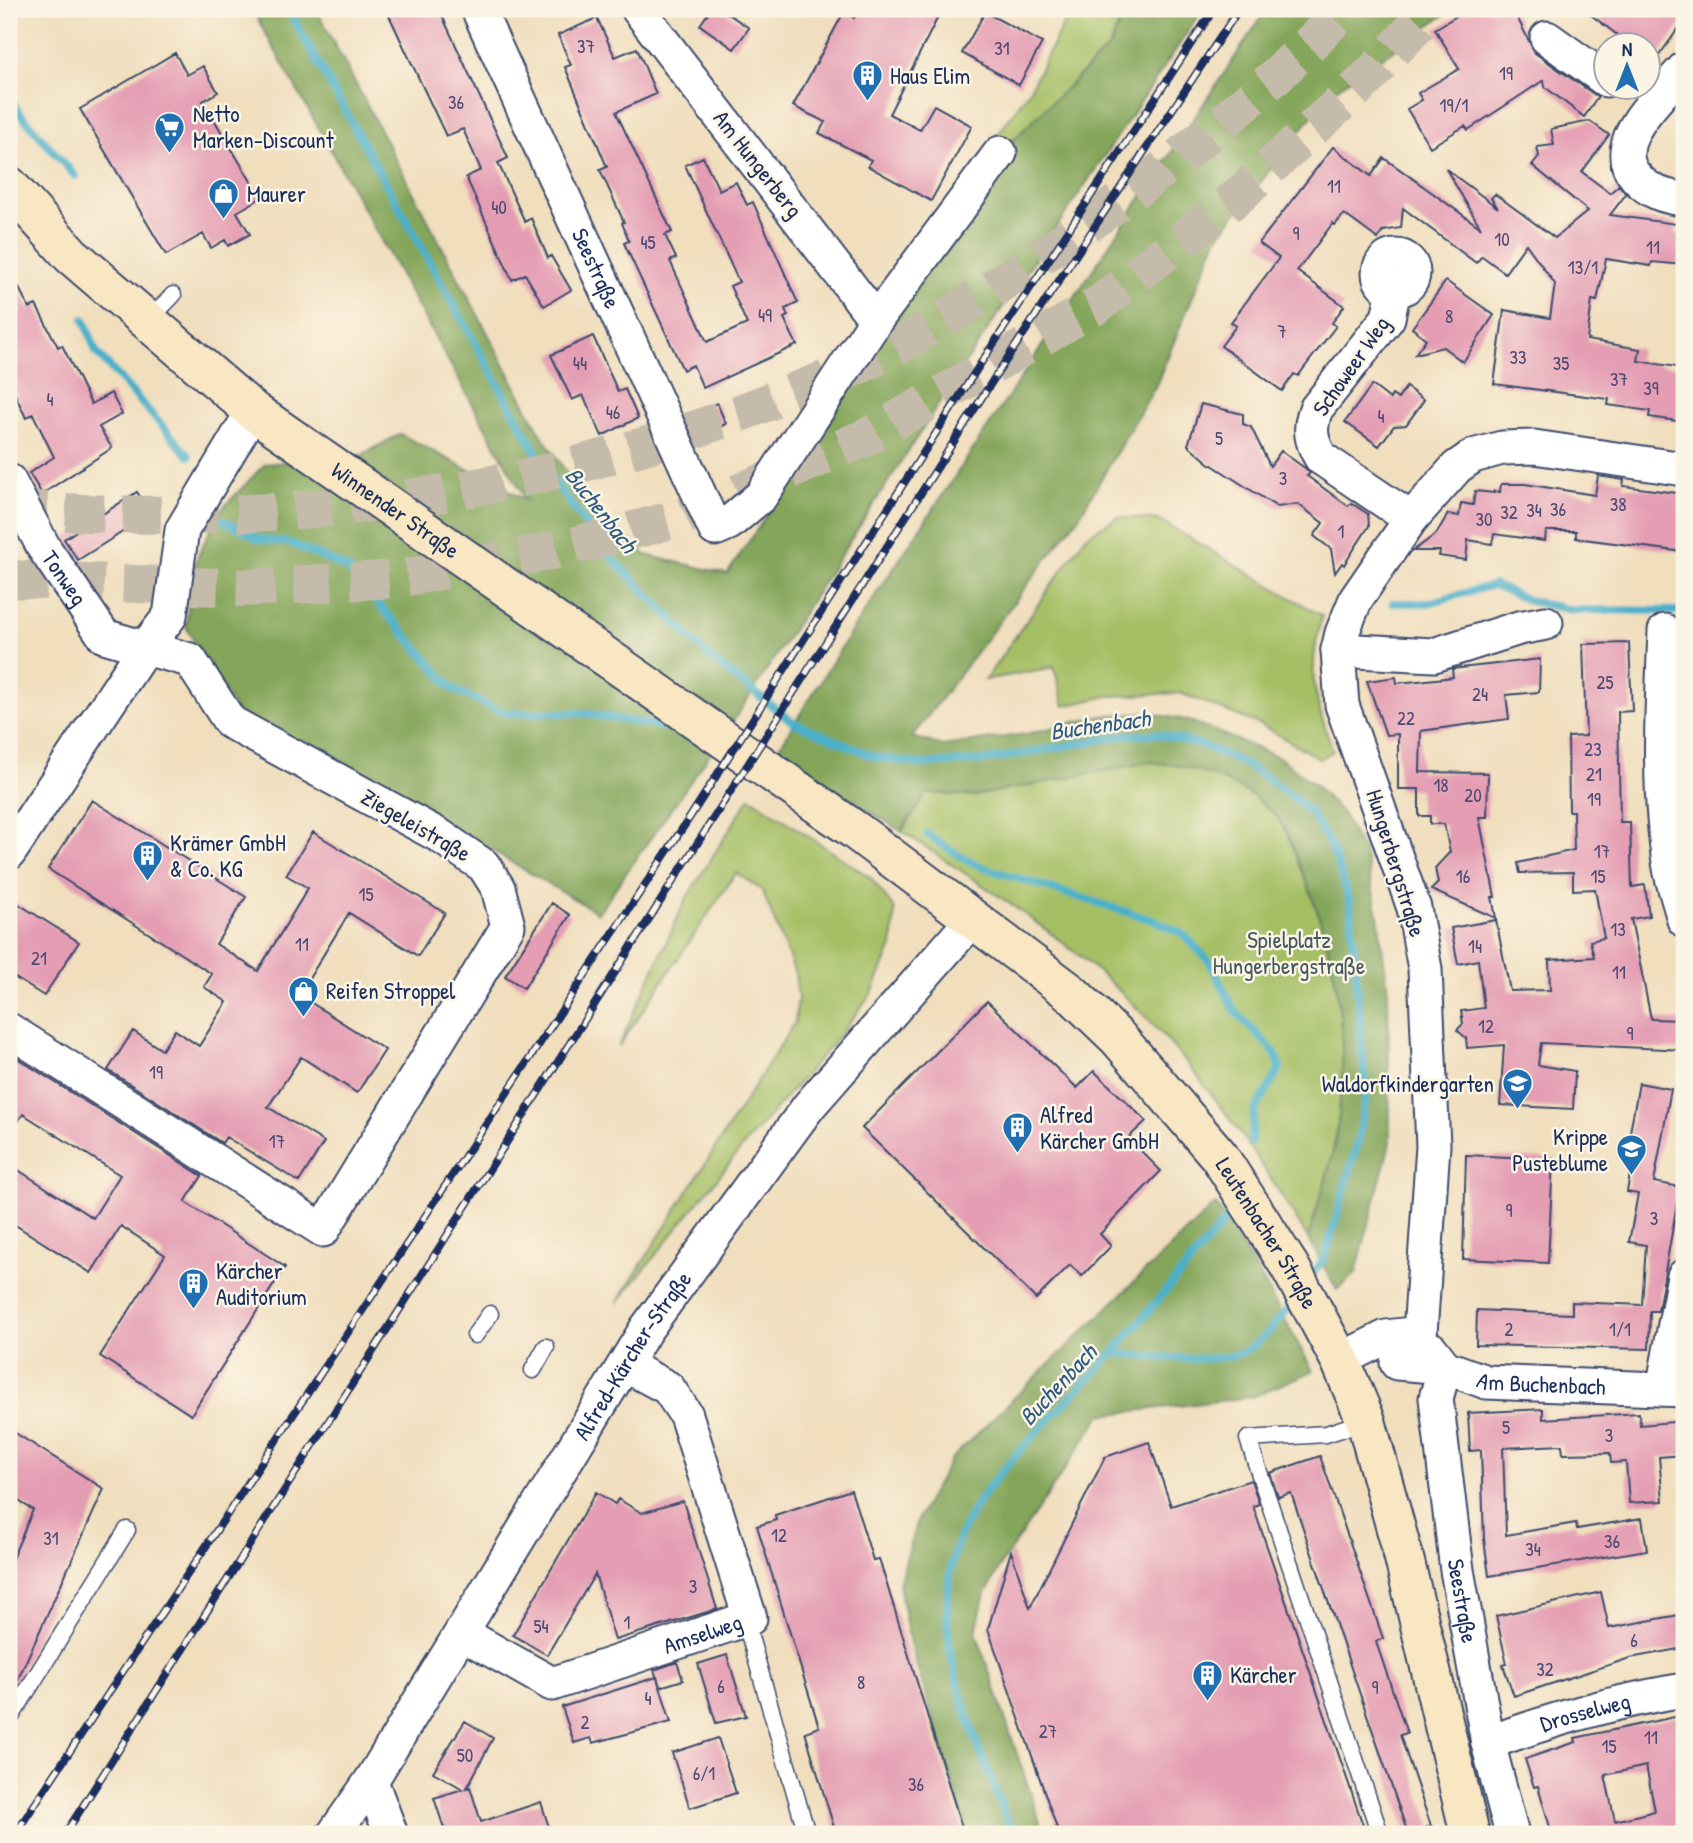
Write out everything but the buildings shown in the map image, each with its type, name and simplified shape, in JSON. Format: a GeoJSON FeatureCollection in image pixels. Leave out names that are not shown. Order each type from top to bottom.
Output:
{"type":"FeatureCollection","features":[{"type":"Feature","properties":{"kind":"street","name":"Seestraße"},"geometry":{"type":"LineString","coordinates":[[478,9],[715,529],[729,523],[761,496],[876,320]]}},
{"type":"Feature","properties":{"kind":"street","name":"Am Hungerberg"},"geometry":{"type":"LineString","coordinates":[[638,9],[876,320]]}},
{"type":"Feature","properties":{"kind":"street"},"geometry":{"type":"LineString","coordinates":[[1547,38],[1592,71]]}},
{"type":"Feature","properties":{"kind":"street"},"geometry":{"type":"LineString","coordinates":[[1684,69],[1630,137],[1626,154],[1630,170],[1655,193],[1684,200]]}},
{"type":"Feature","properties":{"kind":"street"},"geometry":{"type":"LineString","coordinates":[[1635,102],[1648,111]]}},
{"type":"Feature","properties":{"kind":"street"},"geometry":{"type":"LineString","coordinates":[[876,320],[1000,153]]}},
{"type":"Feature","properties":{"kind":"street","name":"Winnender Straße"},"geometry":{"type":"LineString","coordinates":[[9,186],[71,255],[147,323],[253,411],[811,798]]}},
{"type":"Feature","properties":{"kind":"street","name":"Schoweer Weg"},"geometry":{"type":"LineString","coordinates":[[1394,289],[1388,318],[1316,409],[1310,426],[1312,444],[1321,458],[1411,519]]}},
{"type":"Feature","properties":{"kind":"street"},"geometry":{"type":"LineString","coordinates":[[9,853],[145,648],[170,616],[182,530],[253,411]]}},
{"type":"Feature","properties":{"kind":"street","name":"Hungerbergstraße"},"geometry":{"type":"LineString","coordinates":[[1420,1333],[1433,1146],[1425,969],[1414,908],[1342,705],[1338,650],[1356,599],[1411,519],[1457,467],[1473,456],[1502,448],[1534,447],[1684,469]]}},
{"type":"Feature","properties":{"kind":"street","name":"Tonweg"},"geometry":{"type":"LineString","coordinates":[[9,481],[44,548],[85,612],[104,636],[145,648]]}},
{"type":"Feature","properties":{"kind":"street"},"geometry":{"type":"LineString","coordinates":[[1338,650],[1434,655],[1519,628],[1546,623]]}},
{"type":"Feature","properties":{"kind":"street"},"geometry":{"type":"LineString","coordinates":[[1674,631],[1662,722],[1670,868],[1684,920]]}},
{"type":"Feature","properties":{"kind":"street","name":"Ziegeleistraße"},"geometry":{"type":"LineString","coordinates":[[9,1030],[323,1230],[508,926],[498,888],[484,866],[440,836],[230,722],[190,660],[145,648]]}},
{"type":"Feature","properties":{"kind":"street","name":"Leutenbacher Straße"},"geometry":{"type":"LineString","coordinates":[[811,798],[1071,993],[1118,1038],[1219,1156],[1290,1267],[1319,1319],[1366,1421],[1403,1554],[1470,1834]]}},
{"type":"Feature","properties":{"kind":"street","name":"Alfred-Kärcher-Straße"},"geometry":{"type":"LineString","coordinates":[[334,1834],[371,1781],[463,1634],[625,1365],[688,1268],[809,1106],[973,919]]}},
{"type":"Feature","properties":{"kind":"street"},"geometry":{"type":"LineString","coordinates":[[1674,1390],[1684,1276]]}},
{"type":"Feature","properties":{"kind":"street"},"geometry":{"type":"LineString","coordinates":[[1397,1363],[1420,1333]]}},
{"type":"Feature","properties":{"kind":"street"},"geometry":{"type":"LineString","coordinates":[[1345,1372],[1385,1337],[1420,1333]]}},
{"type":"Feature","properties":{"kind":"street","name":"Am Buchenbach"},"geometry":{"type":"LineString","coordinates":[[1420,1333],[1440,1382],[1674,1390]]}},
{"type":"Feature","properties":{"kind":"street"},"geometry":{"type":"LineString","coordinates":[[1345,1372],[1397,1363],[1440,1382]]}},
{"type":"Feature","properties":{"kind":"street","name":"Amselweg"},"geometry":{"type":"LineString","coordinates":[[463,1634],[552,1684],[750,1618],[686,1415],[668,1388],[625,1365]]}},
{"type":"Feature","properties":{"kind":"street","name":"Seestraße"},"geometry":{"type":"LineString","coordinates":[[1440,1382],[1457,1570],[1488,1743],[1512,1834]]}},
{"type":"Feature","properties":{"kind":"street","name":"Drosselweg"},"geometry":{"type":"LineString","coordinates":[[1488,1743],[1596,1707],[1684,1690]]}},
{"type":"Feature","properties":{"kind":"street"},"geometry":{"type":"LineString","coordinates":[[371,1781],[391,1834]]}},
{"type":"Feature","properties":{"kind":"lane"},"geometry":{"type":"LineString","coordinates":[[147,323],[173,295]]}},
{"type":"Feature","properties":{"kind":"lane"},"geometry":{"type":"LineString","coordinates":[[475,1335],[490,1314]]}},
{"type":"Feature","properties":{"kind":"lane"},"geometry":{"type":"LineString","coordinates":[[533,1370],[546,1347]]}},
{"type":"Feature","properties":{"kind":"lane"},"geometry":{"type":"LineString","coordinates":[[1366,1421],[1326,1434],[1248,1439],[1380,1834]]}},
{"type":"Feature","properties":{"kind":"lane"},"geometry":{"type":"LineString","coordinates":[[9,1720],[127,1530]]}},
{"type":"Feature","properties":{"kind":"lane"},"geometry":{"type":"LineString","coordinates":[[746,1620],[807,1834]]}},
{"type":"Feature","properties":{"kind":"green space"},"geometry":{"type":"Polygon","coordinates":[[[252,9],[316,9],[541,434],[585,500],[646,555],[727,574],[832,418],[885,290],[1000,153],[1110,46],[1125,9],[1203,9],[956,377],[740,711],[598,913],[397,795],[238,715],[186,627],[192,569],[218,513],[265,464],[362,455],[400,434],[526,500],[252,9]]]}},
{"type":"Feature","properties":{"kind":"green space"},"geometry":{"type":"Polygon","coordinates":[[[1071,9],[1125,9],[1110,46],[1000,153],[936,222],[1030,89],[1071,9]]]}},
{"type":"Feature","properties":{"kind":"green space"},"geometry":{"type":"Polygon","coordinates":[[[1267,9],[1453,9],[1330,93],[1217,238],[1156,385],[1080,515],[912,737],[943,746],[1026,734],[1106,715],[1149,713],[1190,721],[1279,757],[1315,785],[1342,813],[1365,855],[1378,915],[1388,991],[1390,1143],[1356,1273],[1337,1290],[1308,1238],[1331,1161],[1337,1130],[1342,1082],[1340,1018],[1330,957],[1312,896],[1289,838],[1274,814],[1247,792],[1216,777],[1182,767],[1149,762],[974,796],[927,793],[901,831],[776,753],[851,632],[1267,9]]]}},
{"type":"Feature","properties":{"kind":"green space"},"geometry":{"type":"Polygon","coordinates":[[[1118,517],[1159,520],[1322,616],[1314,654],[1314,685],[1333,751],[1320,759],[1261,725],[1180,693],[1108,696],[1064,706],[1054,667],[985,680],[1086,536],[1118,517]]]}},
{"type":"Feature","properties":{"kind":"green space","name":"Spielplatz Hungerbergstraße"},"geometry":{"type":"Polygon","coordinates":[[[1149,762],[1182,767],[1216,777],[1261,802],[1282,825],[1312,896],[1336,987],[1342,1082],[1334,1146],[1308,1238],[1220,1105],[1142,1013],[1089,963],[1063,943],[902,831],[927,793],[974,796],[1149,762]]]}},
{"type":"Feature","properties":{"kind":"green space"},"geometry":{"type":"Polygon","coordinates":[[[750,797],[871,878],[895,910],[892,946],[873,991],[840,1035],[745,1144],[617,1303],[795,1022],[798,998],[795,973],[762,890],[736,873],[619,1046],[686,899],[750,797]]]}},
{"type":"Feature","properties":{"kind":"green space"},"geometry":{"type":"Polygon","coordinates":[[[1215,1204],[1257,1270],[1313,1371],[1252,1397],[1101,1415],[1000,1566],[984,1597],[976,1632],[1044,1834],[968,1834],[909,1640],[899,1584],[917,1520],[951,1459],[1215,1204]]]}},
{"type":"Feature","properties":{"kind":"waterway","name":"Buchenbach"},"geometry":{"type":"LineString","coordinates":[[288,9],[548,473],[606,552],[711,659],[793,722],[875,757],[920,764],[981,761],[1127,735],[1157,734],[1202,745],[1247,765],[1289,793],[1311,813],[1334,853],[1350,903],[1366,1096],[1358,1141],[1325,1257],[1310,1278]]}},
{"type":"Feature","properties":{"kind":"waterway"},"geometry":{"type":"LineString","coordinates":[[9,95],[17,110],[75,176]]}},
{"type":"Feature","properties":{"kind":"waterway"},"geometry":{"type":"LineString","coordinates":[[84,319],[96,352],[189,456]]}},
{"type":"Feature","properties":{"kind":"waterway"},"geometry":{"type":"LineString","coordinates":[[223,520],[259,539],[290,543],[348,569],[453,689],[504,713],[583,713],[665,727]]}},
{"type":"Feature","properties":{"kind":"waterway"},"geometry":{"type":"LineString","coordinates":[[1393,603],[1428,603],[1494,585],[1530,601],[1572,610],[1684,611]]}},
{"type":"Feature","properties":{"kind":"waterway"},"geometry":{"type":"LineString","coordinates":[[927,834],[961,857],[985,868],[1156,921],[1183,934],[1209,961],[1235,1011],[1275,1053],[1280,1068],[1254,1112],[1251,1142]]}},
{"type":"Feature","properties":{"kind":"waterway"},"geometry":{"type":"LineString","coordinates":[[1113,1353],[1225,1221]]}},
{"type":"Feature","properties":{"kind":"waterway","name":"Buchenbach"},"geometry":{"type":"LineString","coordinates":[[1012,1834],[960,1694],[948,1635],[950,1573],[954,1553],[969,1517],[999,1475],[1036,1432],[1113,1353],[1200,1359],[1233,1355],[1245,1351],[1259,1341],[1294,1300]]}},
{"type":"Feature","properties":{"kind":"tunnel"},"geometry":{"type":"LineString","coordinates":[[9,508],[107,514],[205,514],[302,510],[398,500],[493,484],[587,462],[681,434],[773,400],[876,357],[958,310],[1037,259],[1157,174],[1222,122],[1285,68],[1344,9]]}},
{"type":"Feature","properties":{"kind":"tunnel"},"geometry":{"type":"LineString","coordinates":[[9,579],[242,588],[397,579],[562,549],[683,517],[867,437],[1099,304],[1236,198],[1365,81],[1432,9]]}},
{"type":"Feature","properties":{"kind":"railway"},"geometry":{"type":"LineString","coordinates":[[15,1834],[690,817],[979,366],[1214,9]]}},
{"type":"Feature","properties":{"kind":"railway"},"geometry":{"type":"LineString","coordinates":[[65,1834],[995,377],[1239,9]]}},
{"type":"Feature","properties":{"kind":"place","name":"Haus Elim"},"geometry":{"type":"Point","coordinates":[867,103]}},
{"type":"Feature","properties":{"kind":"place","name":"Netto Marken-Discount"},"geometry":{"type":"Point","coordinates":[170,154]}},
{"type":"Feature","properties":{"kind":"place","name":"Maurer"},"geometry":{"type":"Point","coordinates":[224,221]}},
{"type":"Feature","properties":{"kind":"place","name":"Krämer GmbH & Co. KG"},"geometry":{"type":"Point","coordinates":[147,883]}},
{"type":"Feature","properties":{"kind":"place","name":"Reifen Stroppel"},"geometry":{"type":"Point","coordinates":[303,1018]}},
{"type":"Feature","properties":{"kind":"place","name":"Waldorfkindergarten"},"geometry":{"type":"Point","coordinates":[1517,1111]}},
{"type":"Feature","properties":{"kind":"place","name":"Alfred Kärcher GmbH"},"geometry":{"type":"Point","coordinates":[1017,1155]}},
{"type":"Feature","properties":{"kind":"place","name":"Krippe Pusteblume"},"geometry":{"type":"Point","coordinates":[1631,1177]}},
{"type":"Feature","properties":{"kind":"place","name":"Kärcher Auditorium"},"geometry":{"type":"Point","coordinates":[193,1311]}},
{"type":"Feature","properties":{"kind":"place","name":"Kärcher"},"geometry":{"type":"Point","coordinates":[1207,1702]}}]}
